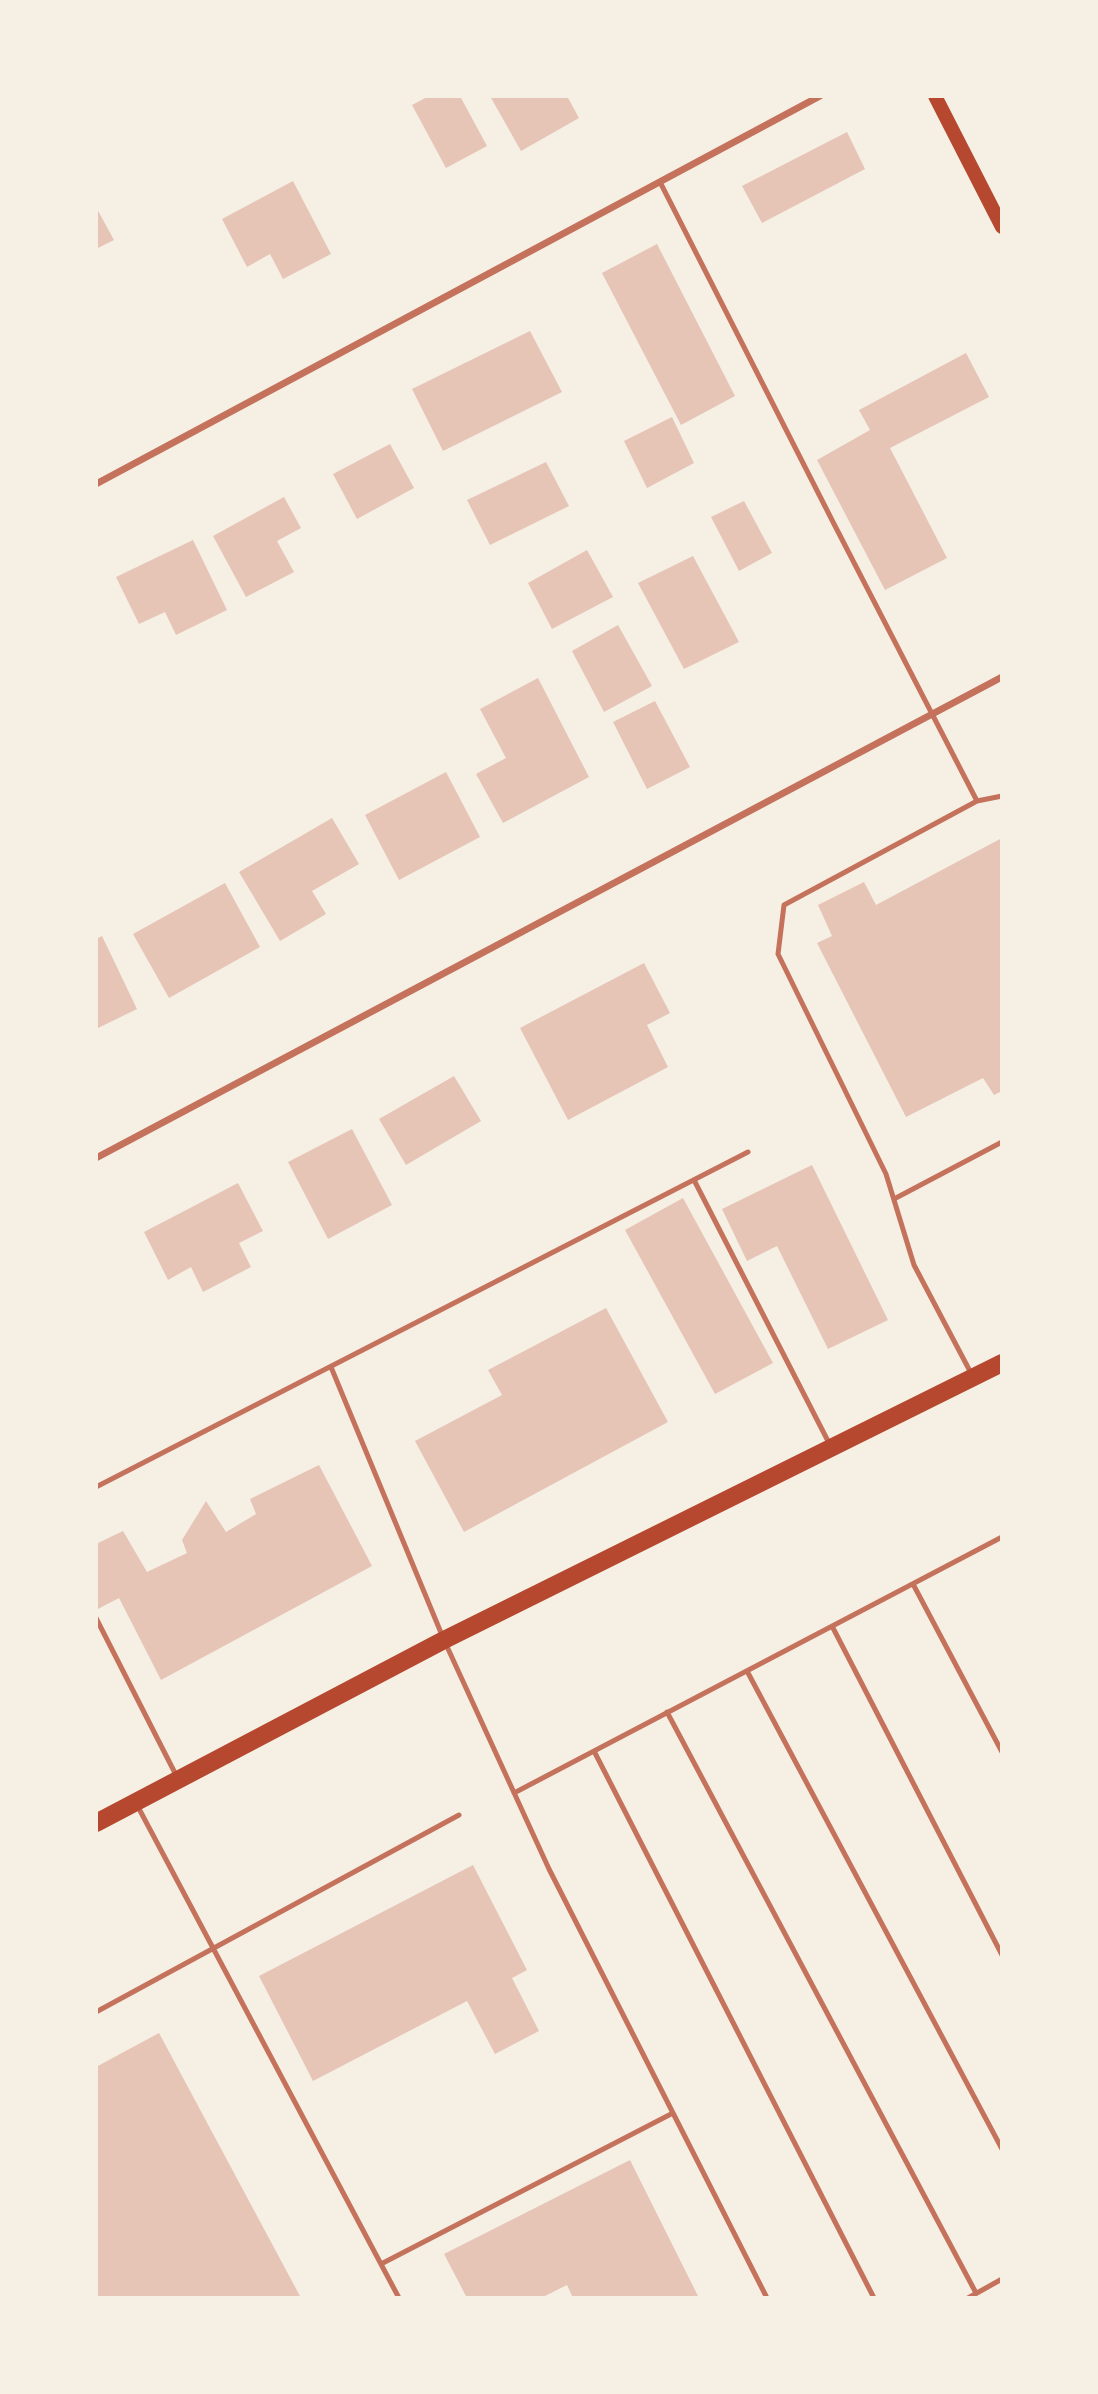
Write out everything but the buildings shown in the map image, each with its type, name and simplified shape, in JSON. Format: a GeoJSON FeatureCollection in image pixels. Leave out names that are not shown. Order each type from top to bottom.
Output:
{"type":"FeatureCollection","features":[{"type":"Feature","properties":{"kind":"main road"},"geometry":{"type":"LineString","coordinates":[[934,96],[1001,226]]}},
{"type":"Feature","properties":{"kind":"main road"},"geometry":{"type":"LineString","coordinates":[[96,1823],[444,1640],[1002,1363]]}},
{"type":"Feature","properties":{"kind":"street"},"geometry":{"type":"LineString","coordinates":[[96,484],[820,96]]}},
{"type":"Feature","properties":{"kind":"street"},"geometry":{"type":"LineString","coordinates":[[96,1158],[1002,677]]}},
{"type":"Feature","properties":{"kind":"lane"},"geometry":{"type":"LineString","coordinates":[[660,182],[977,801]]}},
{"type":"Feature","properties":{"kind":"lane"},"geometry":{"type":"LineString","coordinates":[[974,1378],[914,1265],[886,1174],[778,954],[784,905],[977,801],[1002,796]]}},
{"type":"Feature","properties":{"kind":"lane"},"geometry":{"type":"LineString","coordinates":[[894,1199],[1002,1142]]}},
{"type":"Feature","properties":{"kind":"lane"},"geometry":{"type":"LineString","coordinates":[[96,1488],[748,1152]]}},
{"type":"Feature","properties":{"kind":"lane"},"geometry":{"type":"LineString","coordinates":[[694,1180],[831,1448]]}},
{"type":"Feature","properties":{"kind":"lane"},"geometry":{"type":"LineString","coordinates":[[331,1367],[444,1640],[549,1869],[767,2298]]}},
{"type":"Feature","properties":{"kind":"lane"},"geometry":{"type":"LineString","coordinates":[[514,1793],[1002,1536]]}},
{"type":"Feature","properties":{"kind":"lane"},"geometry":{"type":"LineString","coordinates":[[913,1584],[1002,1752]]}},
{"type":"Feature","properties":{"kind":"lane"},"geometry":{"type":"LineString","coordinates":[[96,1618],[178,1780]]}},
{"type":"Feature","properties":{"kind":"lane"},"geometry":{"type":"LineString","coordinates":[[832,1626],[1002,1955]]}},
{"type":"Feature","properties":{"kind":"lane"},"geometry":{"type":"LineString","coordinates":[[747,1671],[1002,2150]]}},
{"type":"Feature","properties":{"kind":"lane"},"geometry":{"type":"LineString","coordinates":[[667,1712],[976,2293]]}},
{"type":"Feature","properties":{"kind":"lane"},"geometry":{"type":"LineString","coordinates":[[594,1751],[874,2298]]}},
{"type":"Feature","properties":{"kind":"lane"},"geometry":{"type":"LineString","coordinates":[[135,1802],[399,2298]]}},
{"type":"Feature","properties":{"kind":"lane"},"geometry":{"type":"LineString","coordinates":[[96,2012],[459,1815]]}},
{"type":"Feature","properties":{"kind":"lane"},"geometry":{"type":"LineString","coordinates":[[381,2264],[673,2113]]}},
{"type":"Feature","properties":{"kind":"lane"},"geometry":{"type":"LineString","coordinates":[[968,2298],[1002,2279]]}}]}
